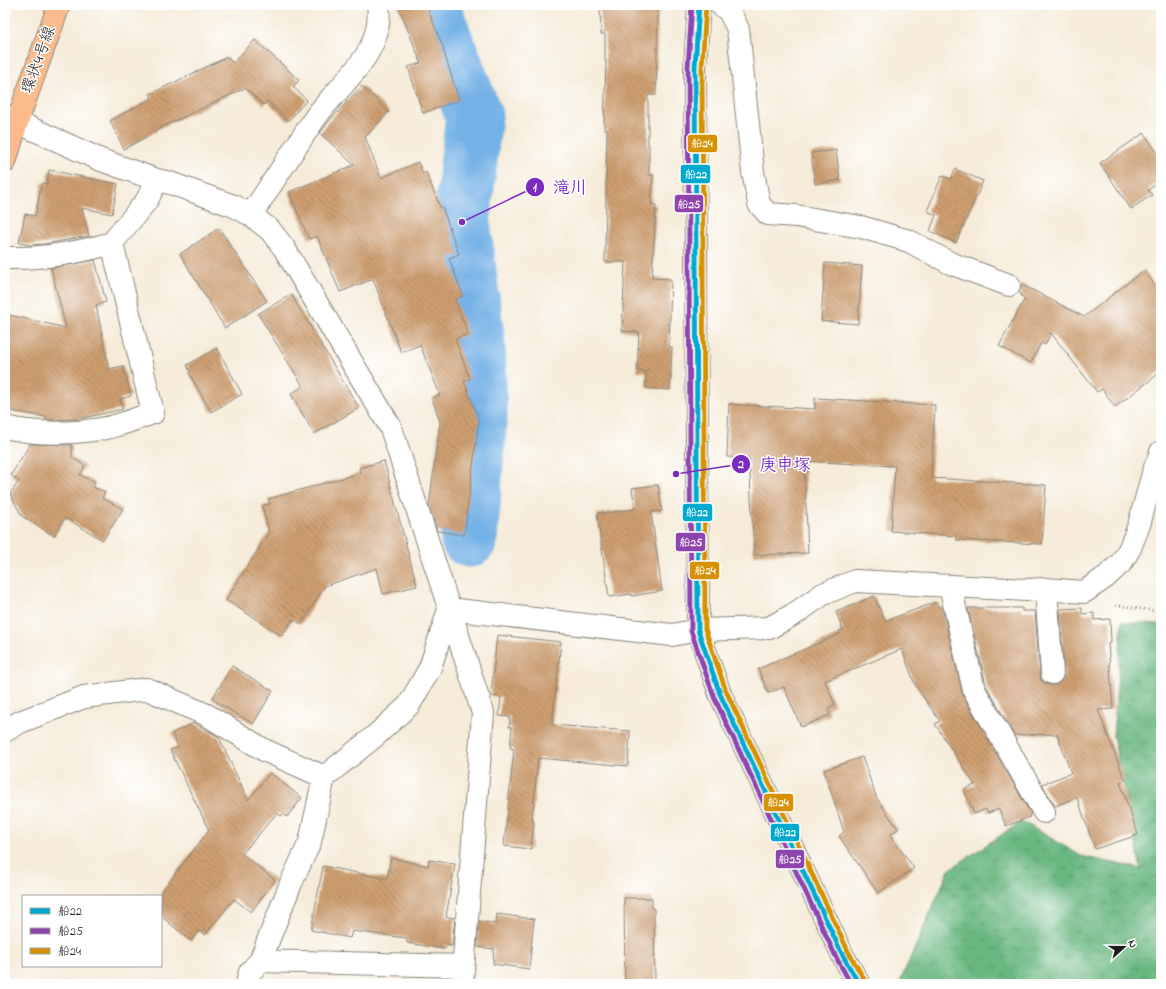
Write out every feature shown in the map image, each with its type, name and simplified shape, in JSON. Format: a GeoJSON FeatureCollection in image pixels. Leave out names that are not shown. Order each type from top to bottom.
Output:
{"type":"FeatureCollection","features":[{"type":"Feature","properties":{"kind":"main road","name":"環状4号線"},"geometry":{"type":"LineString","coordinates":[[5,162],[11,119],[59,5]]}},
{"type":"Feature","properties":{"kind":"street"},"geometry":{"type":"LineString","coordinates":[[251,215],[317,116],[364,59],[378,29],[378,5]]}},
{"type":"Feature","properties":{"kind":"street"},"geometry":{"type":"LineString","coordinates":[[699,5],[695,67],[698,630],[720,694],[843,956],[859,984]]}},
{"type":"Feature","properties":{"kind":"street"},"geometry":{"type":"LineString","coordinates":[[721,5],[729,11],[738,29],[753,172],[759,204],[768,214],[796,216],[861,226],[909,241],[950,263],[1009,285]]}},
{"type":"Feature","properties":{"kind":"street"},"geometry":{"type":"LineString","coordinates":[[11,119],[101,160],[157,180],[170,183],[251,215],[270,230],[284,248],[391,428],[483,713],[463,975],[260,960]]}},
{"type":"Feature","properties":{"kind":"street"},"geometry":{"type":"LineString","coordinates":[[5,258],[56,255],[88,250],[112,243],[147,200],[157,180]]}},
{"type":"Feature","properties":{"kind":"street"},"geometry":{"type":"LineString","coordinates":[[5,427],[23,431],[63,433],[107,428],[153,413],[112,243]]}},
{"type":"Feature","properties":{"kind":"street"},"geometry":{"type":"LineString","coordinates":[[450,609],[672,635],[698,630],[769,628],[796,613],[823,594],[856,580],[1084,592],[1106,577],[1121,563],[1130,548],[1139,525],[1153,473],[1161,452]]}},
{"type":"Feature","properties":{"kind":"street"},"geometry":{"type":"LineString","coordinates":[[950,586],[974,690],[1044,812]]}},
{"type":"Feature","properties":{"kind":"street"},"geometry":{"type":"LineString","coordinates":[[1046,589],[1052,673]]}},
{"type":"Feature","properties":{"kind":"street"},"geometry":{"type":"LineString","coordinates":[[246,984],[250,972],[260,960],[291,882],[310,842],[324,777],[374,737],[409,705],[430,668],[450,609]]}},
{"type":"Feature","properties":{"kind":"street"},"geometry":{"type":"LineString","coordinates":[[5,731],[20,722],[84,697],[147,689],[207,715],[264,750],[324,777]]}},
{"type":"Feature","properties":{"kind":"path"},"geometry":{"type":"LineString","coordinates":[[1084,592],[1121,606],[1161,612]]}},
{"type":"Feature","properties":{"kind":"green space"},"geometry":{"type":"Polygon","coordinates":[[[1122,622],[1161,624],[1161,984],[899,984],[949,870],[1022,821],[1081,856],[1141,869],[1113,736],[1122,622]]]}},
{"type":"Feature","properties":{"kind":"building"},"geometry":{"type":"Polygon","coordinates":[[[398,5],[426,5],[444,49],[459,100],[423,113],[408,67],[421,63],[398,5]]]}},
{"type":"Feature","properties":{"kind":"building"},"geometry":{"type":"Polygon","coordinates":[[[600,9],[658,10],[656,95],[648,95],[649,175],[653,175],[651,204],[656,205],[652,278],[671,279],[669,347],[672,347],[670,390],[646,388],[646,372],[637,371],[639,332],[622,331],[625,262],[605,262],[607,129],[604,129],[606,61],[605,34],[601,34],[600,9]]]}},
{"type":"Feature","properties":{"kind":"building"},"geometry":{"type":"Polygon","coordinates":[[[255,40],[299,80],[293,87],[307,100],[288,121],[267,101],[264,105],[245,88],[156,130],[157,131],[124,149],[110,121],[152,98],[150,94],[227,57],[233,63],[255,40]]]}},
{"type":"Feature","properties":{"kind":"building"},"geometry":{"type":"Polygon","coordinates":[[[362,86],[389,112],[365,137],[381,178],[418,162],[423,174],[426,172],[440,207],[442,207],[459,254],[449,258],[463,296],[455,299],[468,334],[455,339],[470,379],[464,381],[479,420],[464,535],[437,531],[429,506],[440,422],[432,398],[440,395],[420,345],[401,352],[373,279],[340,292],[317,236],[309,239],[289,192],[354,165],[320,133],[330,120],[362,86]]]}},
{"type":"Feature","properties":{"kind":"building"},"geometry":{"type":"Polygon","coordinates":[[[1144,133],[1161,158],[1161,180],[1148,190],[1152,195],[1131,209],[1100,163],[1144,133]]]}},
{"type":"Feature","properties":{"kind":"building"},"geometry":{"type":"Polygon","coordinates":[[[836,150],[840,180],[815,184],[811,153],[836,150]]]}},
{"type":"Feature","properties":{"kind":"building"},"geometry":{"type":"Polygon","coordinates":[[[955,169],[983,181],[956,243],[930,231],[936,215],[927,211],[942,176],[951,179],[955,169]]]}},
{"type":"Feature","properties":{"kind":"building"},"geometry":{"type":"Polygon","coordinates":[[[49,170],[118,184],[112,214],[82,208],[89,236],[44,244],[29,245],[19,243],[25,214],[35,216],[42,183],[47,184],[49,170]]]}},
{"type":"Feature","properties":{"kind":"building"},"geometry":{"type":"Polygon","coordinates":[[[219,228],[267,301],[225,328],[180,254],[219,228]]]}},
{"type":"Feature","properties":{"kind":"building"},"geometry":{"type":"Polygon","coordinates":[[[95,260],[106,302],[96,305],[109,369],[123,366],[131,396],[120,399],[123,409],[79,419],[45,420],[47,417],[5,410],[5,314],[66,328],[51,268],[95,260]]]}},
{"type":"Feature","properties":{"kind":"building"},"geometry":{"type":"Polygon","coordinates":[[[825,263],[862,266],[858,324],[821,321],[825,263]]]}},
{"type":"Feature","properties":{"kind":"building"},"geometry":{"type":"Polygon","coordinates":[[[1144,270],[1161,294],[1161,372],[1115,407],[1102,389],[1097,392],[1051,333],[1045,345],[1041,343],[1031,363],[999,346],[1024,300],[1026,302],[1019,292],[1021,284],[1084,317],[1144,270]]]}},
{"type":"Feature","properties":{"kind":"building"},"geometry":{"type":"Polygon","coordinates":[[[291,294],[359,408],[314,434],[291,394],[303,386],[258,314],[291,294]]]}},
{"type":"Feature","properties":{"kind":"building"},"geometry":{"type":"Polygon","coordinates":[[[217,348],[242,394],[211,412],[189,373],[190,372],[187,365],[217,348]]]}},
{"type":"Feature","properties":{"kind":"building"},"geometry":{"type":"Polygon","coordinates":[[[815,398],[935,405],[931,478],[1046,485],[1042,544],[956,540],[956,536],[891,531],[895,466],[804,461],[808,553],[754,555],[749,458],[727,457],[729,404],[815,409],[815,398]]]}},
{"type":"Feature","properties":{"kind":"building"},"geometry":{"type":"Polygon","coordinates":[[[30,444],[72,445],[72,457],[85,466],[80,475],[95,482],[93,487],[105,492],[102,498],[123,509],[103,540],[65,518],[54,536],[22,516],[10,494],[19,481],[11,475],[30,444]]]}},
{"type":"Feature","properties":{"kind":"building"},"geometry":{"type":"Polygon","coordinates":[[[384,461],[417,586],[383,594],[377,568],[325,586],[301,624],[293,619],[282,636],[226,600],[269,532],[262,506],[270,504],[268,499],[360,473],[359,468],[384,461]]]}},
{"type":"Feature","properties":{"kind":"building"},"geometry":{"type":"Polygon","coordinates":[[[658,485],[662,511],[651,512],[662,591],[632,596],[631,594],[609,597],[597,514],[635,509],[632,488],[658,485]]]}},
{"type":"Feature","properties":{"kind":"building"},"geometry":{"type":"Polygon","coordinates":[[[874,596],[885,621],[936,602],[939,607],[942,607],[963,696],[1031,814],[1029,815],[1030,817],[1006,826],[999,809],[988,813],[986,809],[974,814],[964,789],[975,785],[935,724],[940,721],[915,685],[902,649],[825,681],[835,705],[828,708],[830,715],[801,727],[784,687],[768,693],[758,669],[840,634],[839,631],[843,630],[836,612],[874,596]]]}},
{"type":"Feature","properties":{"kind":"building"},"geometry":{"type":"Polygon","coordinates":[[[968,608],[1022,608],[1022,611],[1035,611],[1041,680],[1046,684],[1052,685],[1059,683],[1063,678],[1064,672],[1060,609],[1082,608],[1082,614],[1094,613],[1094,620],[1110,619],[1111,643],[1108,643],[1113,709],[1098,710],[1125,780],[1120,782],[1138,835],[1095,849],[1077,797],[1055,806],[1042,784],[1071,773],[1057,734],[1014,735],[986,685],[968,608]]]}},
{"type":"Feature","properties":{"kind":"building"},"geometry":{"type":"Polygon","coordinates":[[[497,635],[561,642],[552,725],[630,731],[628,766],[538,758],[531,849],[504,846],[514,749],[510,748],[512,727],[509,727],[510,717],[499,716],[501,697],[491,696],[497,635]]]}},
{"type":"Feature","properties":{"kind":"building"},"geometry":{"type":"Polygon","coordinates":[[[232,666],[273,691],[253,724],[212,699],[232,666]]]}},
{"type":"Feature","properties":{"kind":"building"},"geometry":{"type":"Polygon","coordinates":[[[194,723],[219,737],[248,800],[270,773],[302,798],[287,817],[283,814],[281,816],[277,813],[242,854],[275,880],[251,912],[234,899],[205,935],[199,931],[191,941],[162,917],[161,892],[209,830],[170,750],[178,747],[172,733],[194,723]]]}},
{"type":"Feature","properties":{"kind":"building"},"geometry":{"type":"Polygon","coordinates":[[[862,757],[877,799],[898,829],[890,835],[914,868],[878,893],[839,836],[844,832],[824,770],[862,757]]]}},
{"type":"Feature","properties":{"kind":"building"},"geometry":{"type":"Polygon","coordinates":[[[391,858],[428,866],[429,860],[455,864],[446,917],[455,918],[452,946],[446,945],[445,949],[407,943],[407,938],[352,931],[350,938],[311,930],[323,866],[387,879],[391,858]]]}},
{"type":"Feature","properties":{"kind":"building"},"geometry":{"type":"Polygon","coordinates":[[[624,898],[652,898],[652,909],[654,909],[655,984],[625,984],[624,898]]]}},
{"type":"Feature","properties":{"kind":"building"},"geometry":{"type":"Polygon","coordinates":[[[497,914],[534,919],[529,969],[493,964],[494,949],[477,947],[479,921],[496,924],[497,914]]]}},
{"type":"Feature","properties":{"kind":"waterway"},"geometry":{"type":"LineString","coordinates":[[431,5],[474,116],[462,222],[477,346],[479,416],[469,539]]}},
{"type":"Feature","properties":{"kind":"transit line","name":"船25"},"geometry":{"type":"LineString","coordinates":[[692,5],[688,67],[691,631],[714,697],[837,959],[851,984]]}},
{"type":"Feature","properties":{"kind":"transit line","name":"船22"},"geometry":{"type":"LineString","coordinates":[[699,5],[695,67],[698,630],[720,694],[843,956],[859,984]]}},
{"type":"Feature","properties":{"kind":"transit line","name":"船24"},"geometry":{"type":"LineString","coordinates":[[706,5],[702,67],[705,629],[726,691],[849,953],[865,981]]}},
{"type":"Feature","properties":{"kind":"place","name":"滝川"},"geometry":{"type":"Point","coordinates":[462,222]}},
{"type":"Feature","properties":{"kind":"place","name":"庚申塚"},"geometry":{"type":"Point","coordinates":[676,474]}}]}
